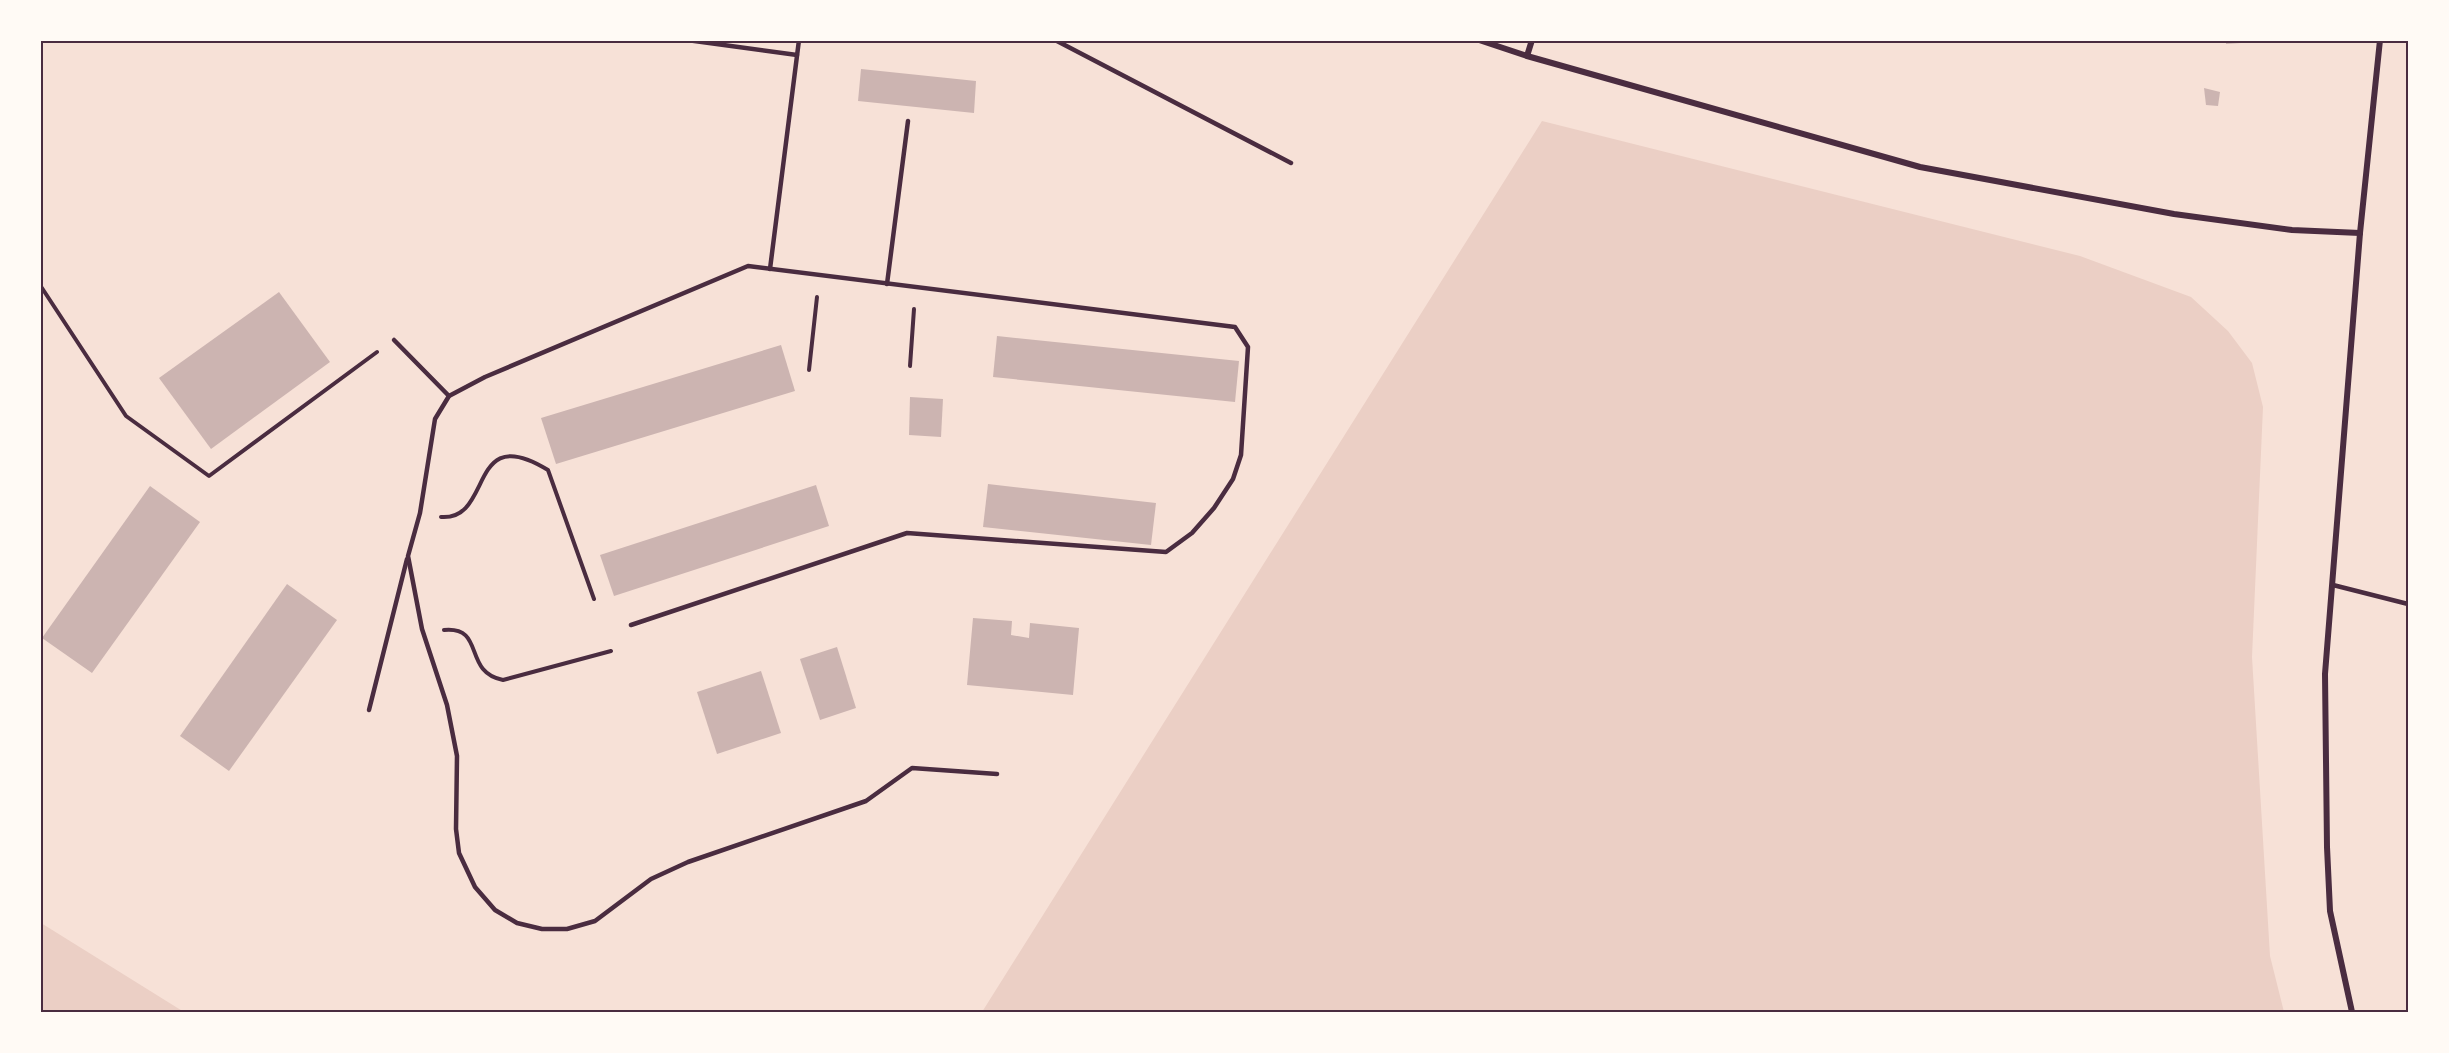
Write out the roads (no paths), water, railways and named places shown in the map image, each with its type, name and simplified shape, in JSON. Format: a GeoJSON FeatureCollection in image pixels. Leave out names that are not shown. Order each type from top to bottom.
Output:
{"type":"FeatureCollection","features":[{"type":"Feature","properties":{"kind":"street"},"geometry":{"type":"LineString","coordinates":[[1479,40],[1527,56],[1920,167],[2174,214],[2292,230],[2360,232]]}},
{"type":"Feature","properties":{"kind":"street"},"geometry":{"type":"LineString","coordinates":[[1527,56],[1532,40]]}},
{"type":"Feature","properties":{"kind":"street"},"geometry":{"type":"LineString","coordinates":[[2352,1012],[2330,911],[2325,674],[2360,232],[2380,40]]}},
{"type":"Feature","properties":{"kind":"lane"},"geometry":{"type":"LineString","coordinates":[[687,40],[798,55]]}},
{"type":"Feature","properties":{"kind":"lane"},"geometry":{"type":"LineString","coordinates":[[770,269],[799,40]]}},
{"type":"Feature","properties":{"kind":"lane"},"geometry":{"type":"LineString","coordinates":[[1054,40],[1291,163]]}},
{"type":"Feature","properties":{"kind":"lane"},"geometry":{"type":"LineString","coordinates":[[887,284],[908,121]]}},
{"type":"Feature","properties":{"kind":"lane"},"geometry":{"type":"LineString","coordinates":[[369,710],[420,513],[435,419],[449,396],[485,377],[747,266],[1235,327],[1248,347],[1241,455],[1233,479],[1192,534],[1166,552],[908,533],[631,625]]}},
{"type":"Feature","properties":{"kind":"lane"},"geometry":{"type":"LineString","coordinates":[[394,340],[449,396]]}},
{"type":"Feature","properties":{"kind":"lane"},"geometry":{"type":"LineString","coordinates":[[408,556],[422,629],[447,705],[457,756],[456,830],[459,853],[475,887],[495,910],[517,923],[542,929],[567,929],[595,921],[651,879],[688,862],[866,801],[912,768],[997,774]]}},
{"type":"Feature","properties":{"kind":"lane"},"geometry":{"type":"LineString","coordinates":[[2333,585],[2409,604]]}}]}
